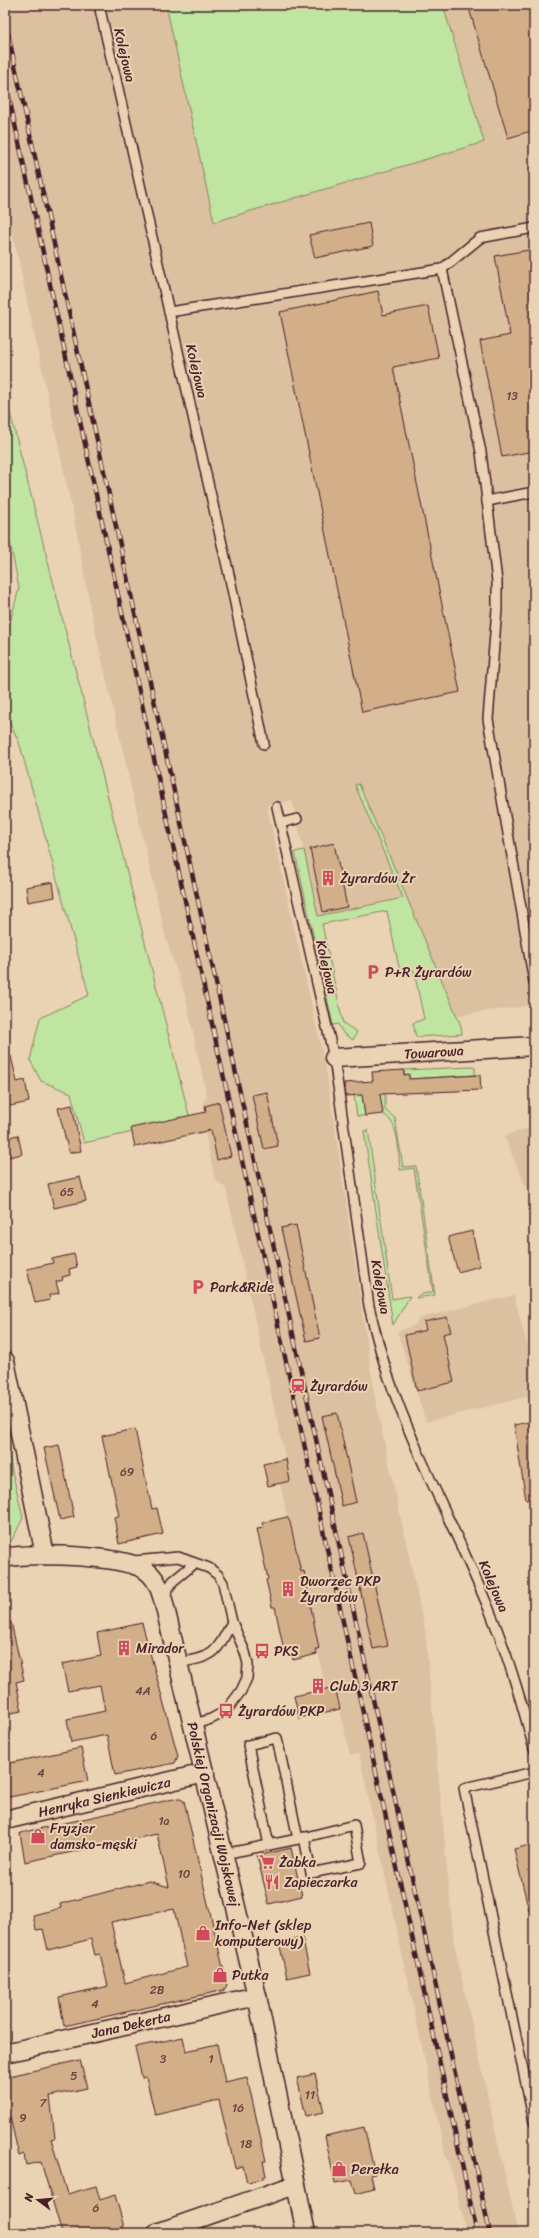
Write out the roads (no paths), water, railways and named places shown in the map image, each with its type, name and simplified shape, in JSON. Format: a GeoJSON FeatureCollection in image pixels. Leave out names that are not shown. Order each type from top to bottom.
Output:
{"type":"FeatureCollection","features":[{"type":"Feature","properties":{"kind":"street","name":"Towarowa"},"geometry":{"type":"LineString","coordinates":[[334,1058],[534,1046]]}},
{"type":"Feature","properties":{"kind":"street"},"geometry":{"type":"LineString","coordinates":[[5,1361],[11,1415],[45,1555]]}},
{"type":"Feature","properties":{"kind":"street","name":"Polskiej Organizacji Wojskowej"},"geometry":{"type":"LineString","coordinates":[[5,1558],[29,1554],[126,1562],[148,1572],[157,1584],[163,1597],[257,1996],[306,2233]]}},
{"type":"Feature","properties":{"kind":"street","name":"Henryka Sienkiewicza"},"geometry":{"type":"LineString","coordinates":[[5,1820],[204,1773]]}},
{"type":"Feature","properties":{"kind":"street","name":"Jana Dekerta"},"geometry":{"type":"LineString","coordinates":[[5,2053],[257,1996]]}},
{"type":"Feature","properties":{"kind":"street"},"geometry":{"type":"LineString","coordinates":[[156,2233],[295,2185]]}},
{"type":"Feature","properties":{"kind":"lane","name":"Kolejowa"},"geometry":{"type":"LineString","coordinates":[[99,5],[230,579],[264,744]]}},
{"type":"Feature","properties":{"kind":"lane"},"geometry":{"type":"LineString","coordinates":[[169,312],[442,270],[480,238],[534,228]]}},
{"type":"Feature","properties":{"kind":"lane"},"geometry":{"type":"LineString","coordinates":[[442,270],[481,452],[497,581],[497,609],[488,719],[534,982]]}},
{"type":"Feature","properties":{"kind":"lane"},"geometry":{"type":"LineString","coordinates":[[487,500],[534,492]]}},
{"type":"Feature","properties":{"kind":"lane","name":"Kolejowa"},"geometry":{"type":"LineString","coordinates":[[277,807],[334,1058],[368,1298],[378,1344],[390,1382],[491,1614],[521,1696],[534,1749]]}},
{"type":"Feature","properties":{"kind":"lane"},"geometry":{"type":"LineString","coordinates":[[281,823],[297,819]]}},
{"type":"Feature","properties":{"kind":"lane"},"geometry":{"type":"LineString","coordinates":[[126,1562],[178,1557],[194,1564],[209,1568],[220,1578],[232,1622],[248,1664],[244,1684],[236,1700],[226,1711],[192,1724]]}},
{"type":"Feature","properties":{"kind":"lane"},"geometry":{"type":"LineString","coordinates":[[163,1597],[173,1581],[194,1564]]}},
{"type":"Feature","properties":{"kind":"lane"},"geometry":{"type":"LineString","coordinates":[[178,1663],[213,1654],[218,1649],[232,1622]]}},
{"type":"Feature","properties":{"kind":"lane"},"geometry":{"type":"LineString","coordinates":[[223,1854],[269,1845],[301,1838],[354,1825],[361,1863],[311,1873],[301,1838],[277,1738],[248,1745],[269,1845]]}},
{"type":"Feature","properties":{"kind":"lane"},"geometry":{"type":"LineString","coordinates":[[534,1772],[464,1788],[534,2122]]}},
{"type":"Feature","properties":{"kind":"railway"},"geometry":{"type":"LineString","coordinates":[[5,20],[490,2233]]}},
{"type":"Feature","properties":{"kind":"railway"},"geometry":{"type":"LineString","coordinates":[[5,79],[477,2233]]}},
{"type":"Feature","properties":{"kind":"place","name":"Żyrardów Żr"},"geometry":{"type":"Point","coordinates":[328,878]}},
{"type":"Feature","properties":{"kind":"place","name":"P+R Żyrardów"},"geometry":{"type":"Point","coordinates":[373,972]}},
{"type":"Feature","properties":{"kind":"place","name":"Park&Ride"},"geometry":{"type":"Point","coordinates":[198,1287]}},
{"type":"Feature","properties":{"kind":"place","name":"Żyrardów"},"geometry":{"type":"Point","coordinates":[298,1386]}},
{"type":"Feature","properties":{"kind":"place","name":"Dworzec PKP Żyrardów"},"geometry":{"type":"Point","coordinates":[288,1589]}},
{"type":"Feature","properties":{"kind":"place","name":"Mirador"},"geometry":{"type":"Point","coordinates":[124,1648]}},
{"type":"Feature","properties":{"kind":"place","name":"PKS"},"geometry":{"type":"Point","coordinates":[262,1651]}},
{"type":"Feature","properties":{"kind":"place","name":"Club 3 ART"},"geometry":{"type":"Point","coordinates":[318,1686]}},
{"type":"Feature","properties":{"kind":"place","name":"Żyrardów PKP"},"geometry":{"type":"Point","coordinates":[226,1711]}},
{"type":"Feature","properties":{"kind":"place","name":"Fryzjer damsko-męski"},"geometry":{"type":"Point","coordinates":[38,1836]}},
{"type":"Feature","properties":{"kind":"place","name":"Żabka"},"geometry":{"type":"Point","coordinates":[267,1862]}},
{"type":"Feature","properties":{"kind":"place","name":"Zapieczarka"},"geometry":{"type":"Point","coordinates":[272,1882]}},
{"type":"Feature","properties":{"kind":"place","name":"Info-Net (sklep komputerowy)"},"geometry":{"type":"Point","coordinates":[203,1933]}},
{"type":"Feature","properties":{"kind":"place","name":"Putka"},"geometry":{"type":"Point","coordinates":[220,1975]}},
{"type":"Feature","properties":{"kind":"place","name":"Perełka"},"geometry":{"type":"Point","coordinates":[339,2169]}}]}
